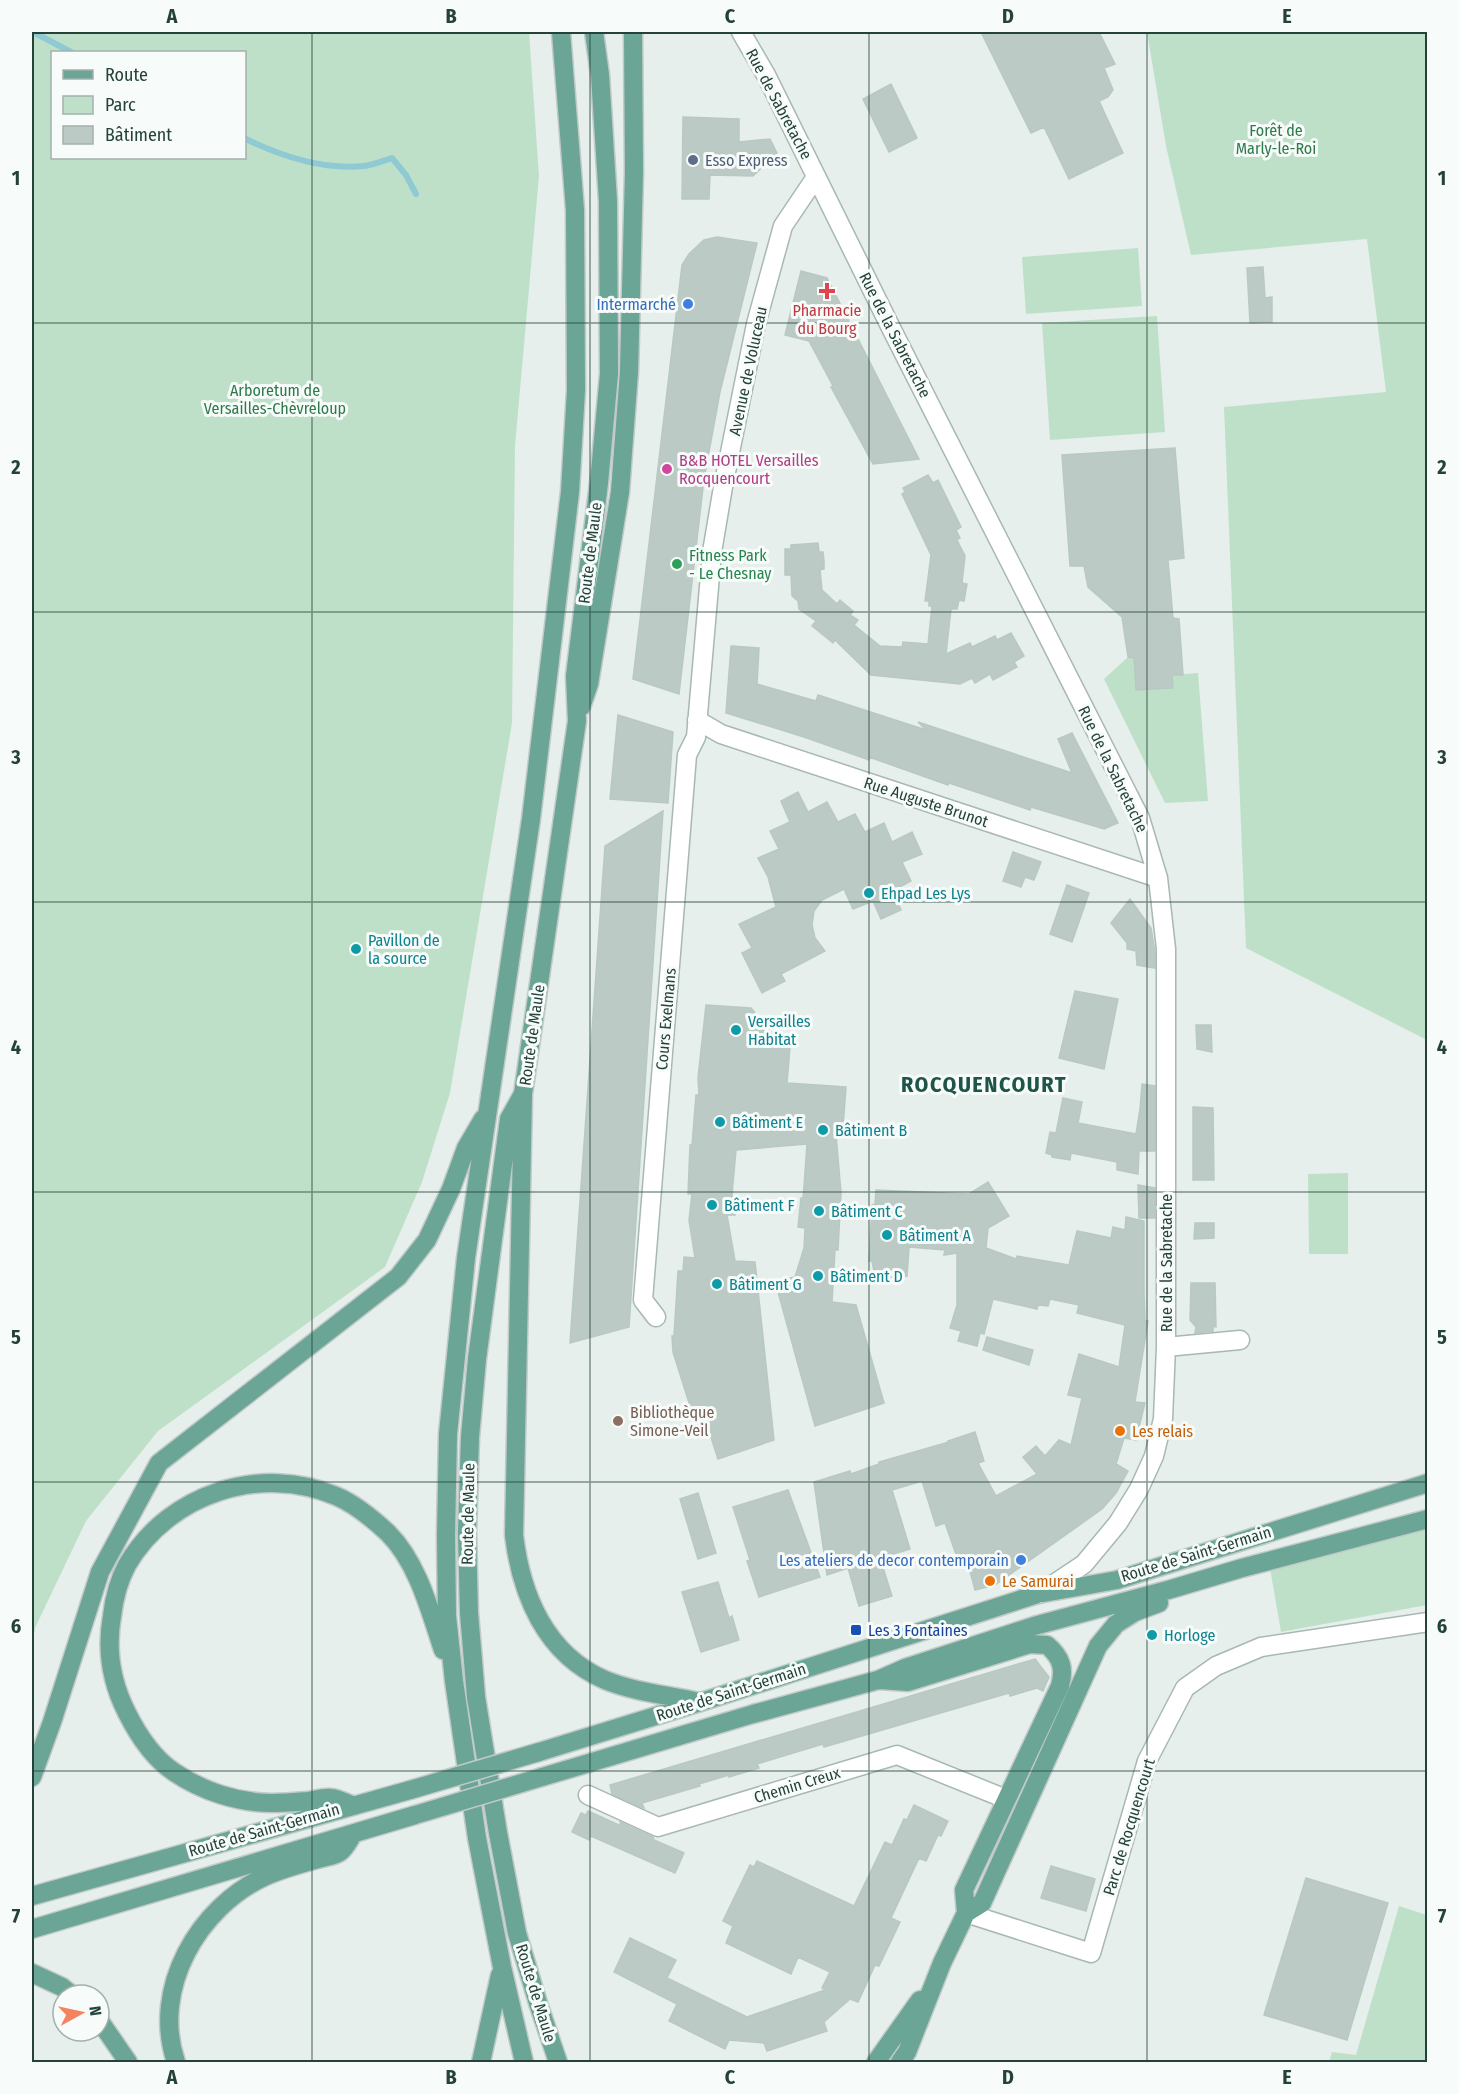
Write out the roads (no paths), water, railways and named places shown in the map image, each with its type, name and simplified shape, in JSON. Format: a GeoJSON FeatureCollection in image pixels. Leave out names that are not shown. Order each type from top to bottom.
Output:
{"type":"FeatureCollection","features":[{"type":"Feature","properties":{"kind":"main road","name":"Route de Maule"},"geometry":{"type":"LineString","coordinates":[[524,2062],[502,1967],[477,1838],[453,1681],[447,1604],[446,1535],[448,1434],[466,1258],[531,819],[570,492],[576,390],[575,210],[561,32]]}},
{"type":"Feature","properties":{"kind":"main road","name":"Route de Maule"},"geometry":{"type":"LineString","coordinates":[[558,2062],[515,1922],[498,1833],[476,1697],[468,1612],[467,1532],[470,1437],[477,1359],[509,1119],[523,1094],[577,721],[575,676],[599,483],[609,375],[608,201],[600,75],[594,32]]}},
{"type":"Feature","properties":{"kind":"main road"},"geometry":{"type":"LineString","coordinates":[[577,721],[589,684],[620,492],[629,362],[634,161],[633,32]]}},
{"type":"Feature","properties":{"kind":"main road"},"geometry":{"type":"LineString","coordinates":[[523,1094],[514,1523],[517,1562],[530,1604],[550,1639],[578,1664],[604,1679],[635,1690],[701,1702]]}},
{"type":"Feature","properties":{"kind":"main road"},"geometry":{"type":"LineString","coordinates":[[32,1777],[52,1722],[99,1572],[159,1463],[398,1277],[427,1240],[451,1189],[466,1148],[488,1112]]}},
{"type":"Feature","properties":{"kind":"main road"},"geometry":{"type":"LineString","coordinates":[[352,1805],[331,1798],[270,1803],[232,1798],[200,1787],[173,1772],[152,1752],[132,1724],[118,1696],[110,1662],[109,1633],[114,1599],[127,1565],[150,1535],[174,1513],[204,1496],[235,1486],[273,1482],[308,1487],[338,1496],[389,1534],[411,1565],[429,1609],[453,1681]]}},
{"type":"Feature","properties":{"kind":"main road","name":"Route de Saint-Germain"},"geometry":{"type":"LineString","coordinates":[[32,1896],[539,1752],[1038,1594],[1117,1580],[1428,1483]]}},
{"type":"Feature","properties":{"kind":"main road","name":"Route de Saint-Germain"},"geometry":{"type":"LineString","coordinates":[[32,1929],[753,1714],[878,1680],[905,1668],[1034,1626],[1428,1519]]}},
{"type":"Feature","properties":{"kind":"main road"},"geometry":{"type":"LineString","coordinates":[[966,1914],[982,1903],[1098,1646],[1116,1624],[1136,1612],[1163,1601],[1168,1590]]}},
{"type":"Feature","properties":{"kind":"main road"},"geometry":{"type":"LineString","coordinates":[[878,1680],[908,1682],[1030,1644],[1047,1645],[1055,1652],[1061,1662],[1063,1674],[1060,1686],[964,1890],[966,1914],[935,1980],[907,2052],[900,2062]]}},
{"type":"Feature","properties":{"kind":"main road"},"geometry":{"type":"LineString","coordinates":[[177,2062],[173,2054],[169,2007],[177,1974],[190,1944],[208,1920],[235,1893],[265,1876],[340,1852],[353,1833]]}},
{"type":"Feature","properties":{"kind":"main road"},"geometry":{"type":"LineString","coordinates":[[481,2062],[502,1967]]}},
{"type":"Feature","properties":{"kind":"main road"},"geometry":{"type":"LineString","coordinates":[[32,1973],[53,1983]]}},
{"type":"Feature","properties":{"kind":"main road"},"geometry":{"type":"LineString","coordinates":[[876,2062],[935,1980]]}},
{"type":"Feature","properties":{"kind":"main road"},"geometry":{"type":"LineString","coordinates":[[111,2037],[128,2062]]}},
{"type":"Feature","properties":{"kind":"street","name":"Rue de Sabretache"},"geometry":{"type":"LineString","coordinates":[[741,32],[766,75],[816,177]]}},
{"type":"Feature","properties":{"kind":"street","name":"Avenue de Voluceau"},"geometry":{"type":"LineString","coordinates":[[697,720],[712,552],[756,324],[783,226],[816,177]]}},
{"type":"Feature","properties":{"kind":"street","name":"Rue de la Sabretache"},"geometry":{"type":"LineString","coordinates":[[816,177],[1140,818],[1158,878],[1166,949],[1166,1347],[1163,1419],[1154,1456],[1139,1489],[1118,1523],[1084,1564],[1038,1594]]}},
{"type":"Feature","properties":{"kind":"street","name":"Rue Auguste Brunot"},"geometry":{"type":"LineString","coordinates":[[697,720],[721,734],[1158,878]]}},
{"type":"Feature","properties":{"kind":"street","name":"Cours Exelmans"},"geometry":{"type":"LineString","coordinates":[[656,1317],[644,1300],[687,755],[696,737],[697,720]]}},
{"type":"Feature","properties":{"kind":"street"},"geometry":{"type":"LineString","coordinates":[[1166,1347],[1240,1340]]}},
{"type":"Feature","properties":{"kind":"street","name":"Parc de Rocquencourt"},"geometry":{"type":"LineString","coordinates":[[966,1914],[1091,1953],[1147,1761],[1185,1688],[1216,1666],[1261,1647],[1428,1622]]}},
{"type":"Feature","properties":{"kind":"street","name":"Chemin Creux"},"geometry":{"type":"LineString","coordinates":[[588,1795],[658,1827],[897,1755],[1006,1799]]}},
{"type":"Feature","properties":{"kind":"waterway"},"geometry":{"type":"LineString","coordinates":[[33,32],[69,51]]}},
{"type":"Feature","properties":{"kind":"waterway"},"geometry":{"type":"LineString","coordinates":[[246,139],[287,156],[333,166],[364,166],[392,158],[406,175],[416,194]]}},
{"type":"Feature","properties":{"kind":"place","name":"Esso Express"},"geometry":{"type":"Point","coordinates":[693,160]}},
{"type":"Feature","properties":{"kind":"place","name":"Pharmacie du Bourg"},"geometry":{"type":"Point","coordinates":[827,291]}},
{"type":"Feature","properties":{"kind":"place","name":"Intermarché"},"geometry":{"type":"Point","coordinates":[688,304]}},
{"type":"Feature","properties":{"kind":"place","name":"B&B HOTEL Versailles Rocquencourt"},"geometry":{"type":"Point","coordinates":[667,469]}},
{"type":"Feature","properties":{"kind":"place","name":"Fitness Park - Le Chesnay"},"geometry":{"type":"Point","coordinates":[677,564]}},
{"type":"Feature","properties":{"kind":"place","name":"Ehpad Les Lys"},"geometry":{"type":"Point","coordinates":[869,893]}},
{"type":"Feature","properties":{"kind":"place","name":"Pavillon de la source"},"geometry":{"type":"Point","coordinates":[356,949]}},
{"type":"Feature","properties":{"kind":"place","name":"Versailles Habitat"},"geometry":{"type":"Point","coordinates":[736,1030]}},
{"type":"Feature","properties":{"kind":"place","name":"Bâtiment E"},"geometry":{"type":"Point","coordinates":[720,1122]}},
{"type":"Feature","properties":{"kind":"place","name":"Bâtiment B"},"geometry":{"type":"Point","coordinates":[823,1130]}},
{"type":"Feature","properties":{"kind":"place","name":"Bâtiment F"},"geometry":{"type":"Point","coordinates":[712,1205]}},
{"type":"Feature","properties":{"kind":"place","name":"Bâtiment C"},"geometry":{"type":"Point","coordinates":[819,1211]}},
{"type":"Feature","properties":{"kind":"place","name":"Bâtiment A"},"geometry":{"type":"Point","coordinates":[887,1235]}},
{"type":"Feature","properties":{"kind":"place","name":"Bâtiment D"},"geometry":{"type":"Point","coordinates":[818,1276]}},
{"type":"Feature","properties":{"kind":"place","name":"Bâtiment G"},"geometry":{"type":"Point","coordinates":[717,1284]}},
{"type":"Feature","properties":{"kind":"place","name":"Bibliothèque Simone-Veil"},"geometry":{"type":"Point","coordinates":[618,1421]}},
{"type":"Feature","properties":{"kind":"place","name":"Les relais"},"geometry":{"type":"Point","coordinates":[1120,1431]}},
{"type":"Feature","properties":{"kind":"place","name":"Les ateliers de decor contemporain"},"geometry":{"type":"Point","coordinates":[1021,1560]}},
{"type":"Feature","properties":{"kind":"place","name":"Le Samurai"},"geometry":{"type":"Point","coordinates":[990,1581]}},
{"type":"Feature","properties":{"kind":"place","name":"Les 3 Fontaines"},"geometry":{"type":"Point","coordinates":[856,1630]}},
{"type":"Feature","properties":{"kind":"place","name":"Horloge"},"geometry":{"type":"Point","coordinates":[1152,1635]}},
{"type":"Feature","properties":{"kind":"district","name":"ROCQUENCOURT"},"geometry":{"type":"Point","coordinates":[984,1084]}},
{"type":"Feature","properties":{"kind":"park label","name":"Forêt de Marly-le-Roi"},"geometry":{"type":"Point","coordinates":[1276,139]}},
{"type":"Feature","properties":{"kind":"park label","name":"Arboretum de Versailles-Chèvreloup"},"geometry":{"type":"Point","coordinates":[275,399]}}]}
